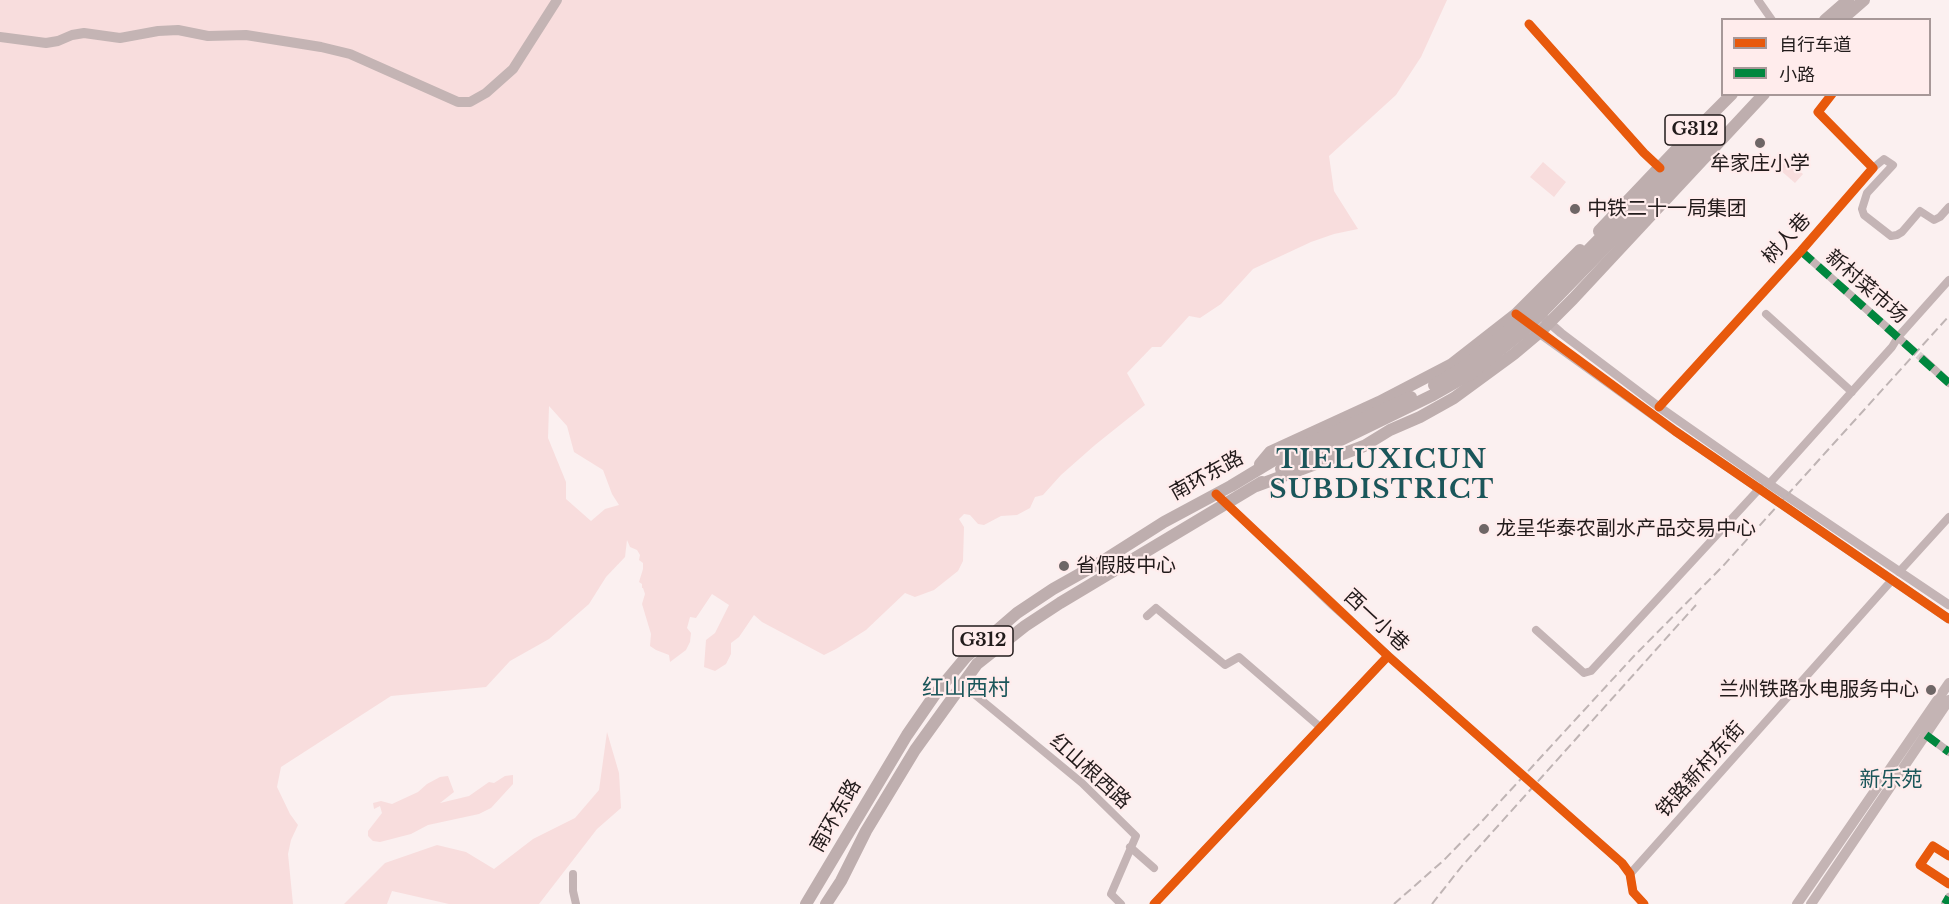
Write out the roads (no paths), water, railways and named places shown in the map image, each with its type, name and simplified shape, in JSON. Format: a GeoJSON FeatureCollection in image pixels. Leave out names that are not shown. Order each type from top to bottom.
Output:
{"type":"FeatureCollection","features":[{"type":"Feature","properties":{"kind":"highway"},"geometry":{"type":"LineString","coordinates":[[1827,18],[1848,0]]}},
{"type":"Feature","properties":{"kind":"highway"},"geometry":{"type":"LineString","coordinates":[[1846,18],[1864,0]]}},
{"type":"Feature","properties":{"kind":"highway","name":"G312"},"geometry":{"type":"LineString","coordinates":[[1659,168],[1730,96]]}},
{"type":"Feature","properties":{"kind":"highway","name":"南环东路"},"geometry":{"type":"LineString","coordinates":[[806,904],[907,735],[936,693],[966,657],[1017,613],[1164,522],[1252,473],[1280,463],[1431,387],[1465,366],[1515,325],[1705,137],[1740,96]]}},
{"type":"Feature","properties":{"kind":"highway","name":"南环东路"},"geometry":{"type":"LineString","coordinates":[[1705,137],[1755,96]]}},
{"type":"Feature","properties":{"kind":"highway"},"geometry":{"type":"LineString","coordinates":[[1256,486],[1364,446],[1461,393],[1514,354],[1539,333],[1625,244],[1762,96]]}},
{"type":"Feature","properties":{"kind":"highway"},"geometry":{"type":"LineString","coordinates":[[1252,473],[1270,452],[1378,402],[1452,364],[1516,314],[1659,168]]}},
{"type":"Feature","properties":{"kind":"highway","name":"南环东路"},"geometry":{"type":"LineString","coordinates":[[826,904],[841,881],[866,831],[915,750],[977,664],[1025,626],[1226,502],[1256,486],[1280,463]]}},
{"type":"Feature","properties":{"kind":"main road"},"geometry":{"type":"LineString","coordinates":[[0,37],[46,44],[84,33],[120,38],[178,30],[208,36],[246,35],[321,46],[350,54],[458,102],[470,102],[486,93],[513,69],[557,0]]}},
{"type":"Feature","properties":{"kind":"main road"},"geometry":{"type":"LineString","coordinates":[[1797,904],[1949,683]]}},
{"type":"Feature","properties":{"kind":"main road"},"geometry":{"type":"LineString","coordinates":[[1811,904],[1949,700]]}},
{"type":"Feature","properties":{"kind":"street"},"geometry":{"type":"LineString","coordinates":[[1758,0],[1771,18]]}},
{"type":"Feature","properties":{"kind":"street"},"geometry":{"type":"LineString","coordinates":[[1529,24],[1659,168]]}},
{"type":"Feature","properties":{"kind":"street"},"geometry":{"type":"LineString","coordinates":[[1830,96],[1818,112],[1873,168],[1884,159],[1893,165],[1867,194],[1862,209],[1864,215],[1891,236],[1902,232],[1920,211],[1934,220],[1940,218],[1949,207]]}},
{"type":"Feature","properties":{"kind":"street","name":"树人巷"},"geometry":{"type":"LineString","coordinates":[[1659,407],[1873,168]]}},
{"type":"Feature","properties":{"kind":"street","name":"新村菜市场"},"geometry":{"type":"LineString","coordinates":[[1800,251],[1909,347]]}},
{"type":"Feature","properties":{"kind":"street"},"geometry":{"type":"LineString","coordinates":[[1536,630],[1584,673],[1591,671],[1852,392],[1949,280]]}},
{"type":"Feature","properties":{"kind":"street"},"geometry":{"type":"LineString","coordinates":[[1527,303],[1549,323],[1764,486]]}},
{"type":"Feature","properties":{"kind":"street"},"geometry":{"type":"LineString","coordinates":[[1516,314],[1675,431],[1764,486],[1896,576],[1949,619]]}},
{"type":"Feature","properties":{"kind":"street"},"geometry":{"type":"LineString","coordinates":[[1766,314],[1852,392]]}},
{"type":"Feature","properties":{"kind":"street"},"geometry":{"type":"LineString","coordinates":[[1923,359],[1949,383]]}},
{"type":"Feature","properties":{"kind":"street","name":"西一小巷"},"geometry":{"type":"LineString","coordinates":[[1216,494],[1388,656],[1516,770]]}},
{"type":"Feature","properties":{"kind":"street","name":"铁路新村东街"},"geometry":{"type":"LineString","coordinates":[[1630,874],[1949,517]]}},
{"type":"Feature","properties":{"kind":"street"},"geometry":{"type":"LineString","coordinates":[[1896,576],[1949,605]]}},
{"type":"Feature","properties":{"kind":"street"},"geometry":{"type":"LineString","coordinates":[[1147,616],[1156,608],[1225,665],[1239,657],[1320,727]]}},
{"type":"Feature","properties":{"kind":"street"},"geometry":{"type":"LineString","coordinates":[[1154,904],[1388,656]]}},
{"type":"Feature","properties":{"kind":"street","name":"红山根西路"},"geometry":{"type":"LineString","coordinates":[[962,684],[1082,783],[1136,836],[1130,848]]}},
{"type":"Feature","properties":{"kind":"street"},"geometry":{"type":"LineString","coordinates":[[1926,735],[1949,752]]}},
{"type":"Feature","properties":{"kind":"street"},"geometry":{"type":"LineString","coordinates":[[1544,794],[1622,863],[1630,874],[1633,892],[1644,904]]}},
{"type":"Feature","properties":{"kind":"street"},"geometry":{"type":"LineString","coordinates":[[1949,856],[1933,846],[1920,866],[1949,884]]}},
{"type":"Feature","properties":{"kind":"street"},"geometry":{"type":"LineString","coordinates":[[1121,904],[1111,894],[1130,848],[1154,868]]}},
{"type":"Feature","properties":{"kind":"street"},"geometry":{"type":"LineString","coordinates":[[573,874],[576,904]]}},
{"type":"Feature","properties":{"kind":"street"},"geometry":{"type":"LineString","coordinates":[[1945,904],[1949,897]]}},
{"type":"Feature","properties":{"kind":"tunnel"},"geometry":{"type":"LineString","coordinates":[[1909,347],[1923,359]]}},
{"type":"Feature","properties":{"kind":"tunnel"},"geometry":{"type":"LineString","coordinates":[[1516,770],[1544,794]]}},
{"type":"Feature","properties":{"kind":"railway"},"geometry":{"type":"LineString","coordinates":[[1394,904],[1444,860],[1484,819],[1634,656],[1723,566],[1949,316]]}},
{"type":"Feature","properties":{"kind":"railway"},"geometry":{"type":"LineString","coordinates":[[1432,904],[1462,866],[1696,605]]}},
{"type":"Feature","properties":{"kind":"place","name":"牟家庄小学"},"geometry":{"type":"Point","coordinates":[1760,143]}},
{"type":"Feature","properties":{"kind":"place","name":"中铁二十一局集团"},"geometry":{"type":"Point","coordinates":[1575,209]}},
{"type":"Feature","properties":{"kind":"place","name":"龙呈华泰农副水产品交易中心"},"geometry":{"type":"Point","coordinates":[1484,529]}},
{"type":"Feature","properties":{"kind":"place","name":"省假肢中心"},"geometry":{"type":"Point","coordinates":[1064,566]}},
{"type":"Feature","properties":{"kind":"place","name":"兰州铁路水电服务中心"},"geometry":{"type":"Point","coordinates":[1931,690]}},
{"type":"Feature","properties":{"kind":"district","name":"TIELUXICUN SUBDISTRICT"},"geometry":{"type":"Point","coordinates":[1382,476]}},
{"type":"Feature","properties":{"kind":"district","name":"红山西村"},"geometry":{"type":"Point","coordinates":[966,689]}},
{"type":"Feature","properties":{"kind":"district","name":"新乐苑"},"geometry":{"type":"Point","coordinates":[1891,780]}}]}
